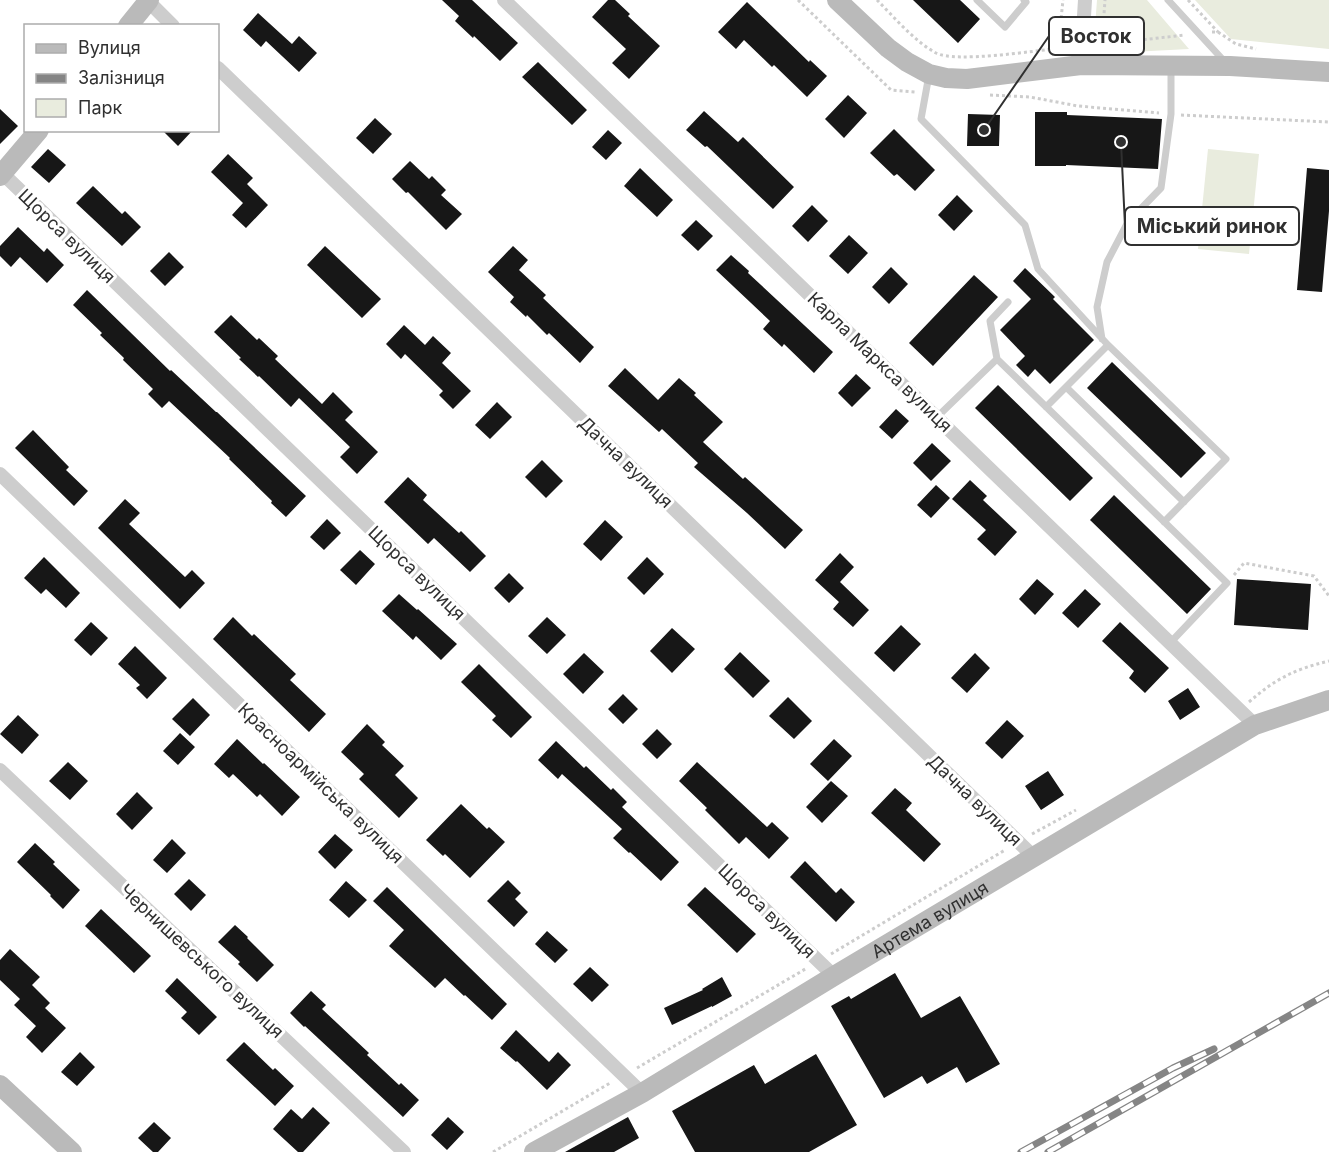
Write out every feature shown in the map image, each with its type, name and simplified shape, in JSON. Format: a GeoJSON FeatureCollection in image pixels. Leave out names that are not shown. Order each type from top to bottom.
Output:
{"type":"FeatureCollection","features":[{"type":"Feature","properties":{"kind":"main road"},"geometry":{"type":"LineString","coordinates":[[130,24],[148,0]]}},
{"type":"Feature","properties":{"kind":"main road"},"geometry":{"type":"LineString","coordinates":[[837,0],[927,84],[946,78],[968,79],[1081,65],[1230,66],[1329,72]]}},
{"type":"Feature","properties":{"kind":"main road"},"geometry":{"type":"LineString","coordinates":[[1,174],[37,132]]}},
{"type":"Feature","properties":{"kind":"main road","name":"Артема вулиця"},"geometry":{"type":"LineString","coordinates":[[534,1152],[642,1093],[1255,725],[1329,700]]}},
{"type":"Feature","properties":{"kind":"main road"},"geometry":{"type":"LineString","coordinates":[[0,1085],[72,1152]]}},
{"type":"Feature","properties":{"kind":"street"},"geometry":{"type":"LineString","coordinates":[[148,0],[171,24]]}},
{"type":"Feature","properties":{"kind":"street","name":"Карла Маркса вулиця"},"geometry":{"type":"LineString","coordinates":[[504,0],[1255,725]]}},
{"type":"Feature","properties":{"kind":"street"},"geometry":{"type":"LineString","coordinates":[[1081,65],[1084,0]]}},
{"type":"Feature","properties":{"kind":"street","name":"Дачна вулиця"},"geometry":{"type":"LineString","coordinates":[[219,69],[1034,857]]}},
{"type":"Feature","properties":{"kind":"street","name":"Щорса вулиця"},"geometry":{"type":"LineString","coordinates":[[1,174],[834,976]]}},
{"type":"Feature","properties":{"kind":"street","name":"Красноармійська вулиця"},"geometry":{"type":"LineString","coordinates":[[0,474],[642,1093]]}},
{"type":"Feature","properties":{"kind":"street","name":"Чернишевського вулиця"},"geometry":{"type":"LineString","coordinates":[[0,770],[404,1152]]}},
{"type":"Feature","properties":{"kind":"lane"},"geometry":{"type":"LineString","coordinates":[[977,0],[1005,27],[1026,3],[1024,0]]}},
{"type":"Feature","properties":{"kind":"lane"},"geometry":{"type":"LineString","coordinates":[[1168,0],[1230,66]]}},
{"type":"Feature","properties":{"kind":"lane"},"geometry":{"type":"LineString","coordinates":[[1105,342],[1096,307],[1107,262],[1128,222],[1161,188],[1171,114],[1171,66]]}},
{"type":"Feature","properties":{"kind":"lane"},"geometry":{"type":"LineString","coordinates":[[927,84],[921,119],[1025,225],[1038,269],[1105,342],[1226,459],[1164,522]]}},
{"type":"Feature","properties":{"kind":"lane"},"geometry":{"type":"LineString","coordinates":[[1008,302],[990,321],[997,359],[1227,583],[1170,643]]}},
{"type":"Feature","properties":{"kind":"lane"},"geometry":{"type":"LineString","coordinates":[[1046,407],[1105,342]]}},
{"type":"Feature","properties":{"kind":"lane"},"geometry":{"type":"LineString","coordinates":[[937,417],[997,359]]}},
{"type":"Feature","properties":{"kind":"lane"},"geometry":{"type":"LineString","coordinates":[[1066,387],[1184,502]]}},
{"type":"Feature","properties":{"kind":"path"},"geometry":{"type":"LineString","coordinates":[[798,0],[891,90],[927,84]]}},
{"type":"Feature","properties":{"kind":"path"},"geometry":{"type":"LineString","coordinates":[[1058,48],[1063,0]]}},
{"type":"Feature","properties":{"kind":"path"},"geometry":{"type":"LineString","coordinates":[[1102,44],[1105,0]]}},
{"type":"Feature","properties":{"kind":"path"},"geometry":{"type":"LineString","coordinates":[[1188,0],[1218,32]]}},
{"type":"Feature","properties":{"kind":"path"},"geometry":{"type":"LineString","coordinates":[[984,95],[1030,97],[1078,106],[1171,114],[1329,122]]}},
{"type":"Feature","properties":{"kind":"path"},"geometry":{"type":"LineString","coordinates":[[1227,583],[1244,563],[1314,576],[1329,596]]}},
{"type":"Feature","properties":{"kind":"path"},"geometry":{"type":"LineString","coordinates":[[1240,710],[1281,678],[1307,666],[1329,661]]}},
{"type":"Feature","properties":{"kind":"path"},"geometry":{"type":"LineString","coordinates":[[493,1152],[1080,807]]}},
{"type":"Feature","properties":{"kind":"green space"},"geometry":{"type":"Polygon","coordinates":[[[1097,0],[1147,0],[1189,49],[1093,54],[1097,0]]]}},
{"type":"Feature","properties":{"kind":"green space"},"geometry":{"type":"Polygon","coordinates":[[[1195,0],[1329,0],[1329,49],[1231,39],[1195,0]]]}},
{"type":"Feature","properties":{"kind":"green space"},"geometry":{"type":"Polygon","coordinates":[[[1208,149],[1259,154],[1249,254],[1198,249],[1208,149]]]}},
{"type":"Feature","properties":{"kind":"building"},"geometry":{"type":"Polygon","coordinates":[[[442,0],[472,0],[518,43],[500,61],[455,21],[459,16],[442,0]]]}},
{"type":"Feature","properties":{"kind":"building"},"geometry":{"type":"Polygon","coordinates":[[[608,0],[615,0],[630,14],[628,16],[660,46],[629,79],[612,63],[626,49],[592,17],[608,0]]]}},
{"type":"Feature","properties":{"kind":"building"},"geometry":{"type":"Polygon","coordinates":[[[913,0],[960,0],[980,19],[958,43],[913,0]]]}},
{"type":"Feature","properties":{"kind":"building"},"geometry":{"type":"Polygon","coordinates":[[[747,2],[809,62],[810,60],[827,76],[807,97],[744,40],[736,49],[718,32],[747,2]]]}},
{"type":"Feature","properties":{"kind":"building"},"geometry":{"type":"Polygon","coordinates":[[[258,13],[292,44],[299,36],[317,53],[299,72],[266,41],[261,47],[243,30],[258,13]]]}},
{"type":"Feature","properties":{"kind":"building"},"geometry":{"type":"Polygon","coordinates":[[[538,62],[587,110],[572,125],[522,77],[538,62]]]}},
{"type":"Feature","properties":{"kind":"building"},"geometry":{"type":"Polygon","coordinates":[[[848,95],[867,113],[844,138],[825,119],[848,95]]]}},
{"type":"Feature","properties":{"kind":"building"},"geometry":{"type":"Polygon","coordinates":[[[0,109],[18,126],[0,144],[0,109]]]}},
{"type":"Feature","properties":{"kind":"building"},"geometry":{"type":"Polygon","coordinates":[[[704,111],[738,142],[743,137],[794,187],[773,209],[707,146],[705,147],[686,130],[704,111]]]}},
{"type":"Feature","properties":{"kind":"building"},"geometry":{"type":"Polygon","coordinates":[[[1035,112],[1162,119],[1158,169],[1035,166],[1035,112]]]}},
{"type":"Feature","properties":{"kind":"building"},"geometry":{"type":"Polygon","coordinates":[[[968,114],[1000,115],[999,146],[967,146],[968,114]]]}},
{"type":"Feature","properties":{"kind":"building"},"geometry":{"type":"Polygon","coordinates":[[[375,118],[392,134],[373,154],[356,138],[375,118]]]}},
{"type":"Feature","properties":{"kind":"building"},"geometry":{"type":"Polygon","coordinates":[[[894,129],[935,170],[915,191],[897,174],[894,176],[870,153],[894,129]]]}},
{"type":"Feature","properties":{"kind":"building"},"geometry":{"type":"Polygon","coordinates":[[[608,130],[622,143],[606,160],[592,147],[608,130]]]}},
{"type":"Feature","properties":{"kind":"building"},"geometry":{"type":"Polygon","coordinates":[[[164,132],[191,132],[178,146],[164,132]]]}},
{"type":"Feature","properties":{"kind":"building"},"geometry":{"type":"Polygon","coordinates":[[[48,149],[66,165],[49,183],[31,167],[48,149]]]}},
{"type":"Feature","properties":{"kind":"building"},"geometry":{"type":"Polygon","coordinates":[[[228,154],[253,178],[247,184],[268,205],[246,228],[232,215],[243,203],[211,172],[228,154]]]}},
{"type":"Feature","properties":{"kind":"building"},"geometry":{"type":"Polygon","coordinates":[[[410,161],[429,179],[432,176],[446,190],[441,195],[462,214],[446,230],[392,179],[410,161]]]}},
{"type":"Feature","properties":{"kind":"building"},"geometry":{"type":"Polygon","coordinates":[[[640,168],[673,200],[657,217],[624,186],[640,168]]]}},
{"type":"Feature","properties":{"kind":"building"},"geometry":{"type":"Polygon","coordinates":[[[1307,168],[1329,170],[1329,211],[1322,292],[1297,290],[1307,168]]]}},
{"type":"Feature","properties":{"kind":"building"},"geometry":{"type":"Polygon","coordinates":[[[93,186],[122,214],[125,211],[141,227],[122,246],[76,203],[93,186]]]}},
{"type":"Feature","properties":{"kind":"building"},"geometry":{"type":"Polygon","coordinates":[[[957,195],[973,211],[954,231],[938,215],[957,195]]]}},
{"type":"Feature","properties":{"kind":"building"},"geometry":{"type":"Polygon","coordinates":[[[812,205],[828,221],[808,242],[792,226],[812,205]]]}},
{"type":"Feature","properties":{"kind":"building"},"geometry":{"type":"Polygon","coordinates":[[[696,220],[713,236],[698,251],[681,235],[696,220]]]}},
{"type":"Feature","properties":{"kind":"building"},"geometry":{"type":"Polygon","coordinates":[[[18,227],[44,252],[47,248],[64,265],[47,283],[20,257],[11,267],[0,256],[0,246],[18,227]]]}},
{"type":"Feature","properties":{"kind":"building"},"geometry":{"type":"Polygon","coordinates":[[[849,235],[868,253],[848,274],[829,256],[849,235]]]}},
{"type":"Feature","properties":{"kind":"building"},"geometry":{"type":"Polygon","coordinates":[[[325,246],[381,299],[362,318],[307,265],[325,246]]]}},
{"type":"Feature","properties":{"kind":"building"},"geometry":{"type":"Polygon","coordinates":[[[513,246],[528,260],[519,270],[546,295],[543,298],[594,347],[580,363],[549,333],[547,335],[510,302],[514,297],[488,272],[513,246]]]}},
{"type":"Feature","properties":{"kind":"building"},"geometry":{"type":"Polygon","coordinates":[[[169,252],[184,267],[165,286],[150,271],[169,252]]]}},
{"type":"Feature","properties":{"kind":"building"},"geometry":{"type":"Polygon","coordinates":[[[731,255],[833,352],[814,373],[784,344],[782,347],[763,329],[770,321],[716,270],[731,255]]]}},
{"type":"Feature","properties":{"kind":"building"},"geometry":{"type":"Polygon","coordinates":[[[891,267],[908,284],[889,304],[872,287],[891,267]]]}},
{"type":"Feature","properties":{"kind":"building"},"geometry":{"type":"Polygon","coordinates":[[[1025,268],[1094,340],[1050,384],[1035,369],[1028,377],[1016,365],[1025,356],[1000,330],[1031,299],[1013,281],[1025,268]]]}},
{"type":"Feature","properties":{"kind":"building"},"geometry":{"type":"Polygon","coordinates":[[[974,275],[998,297],[933,366],[909,343],[974,275]]]}},
{"type":"Feature","properties":{"kind":"building"},"geometry":{"type":"Polygon","coordinates":[[[87,290],[170,371],[306,496],[286,517],[230,458],[169,401],[162,408],[148,394],[153,389],[73,305],[87,290]]]}},
{"type":"Feature","properties":{"kind":"building"},"geometry":{"type":"Polygon","coordinates":[[[231,315],[278,356],[275,359],[322,404],[333,392],[353,412],[345,420],[378,452],[357,474],[340,457],[350,447],[299,398],[291,407],[239,359],[241,358],[214,332],[231,315]]]}},
{"type":"Feature","properties":{"kind":"building"},"geometry":{"type":"Polygon","coordinates":[[[404,325],[425,345],[433,336],[451,353],[442,363],[471,391],[453,409],[439,395],[443,391],[405,354],[401,359],[386,344],[404,325]]]}},
{"type":"Feature","properties":{"kind":"building"},"geometry":{"type":"Polygon","coordinates":[[[1112,362],[1206,453],[1181,478],[1087,388],[1112,362]]]}},
{"type":"Feature","properties":{"kind":"building"},"geometry":{"type":"Polygon","coordinates":[[[625,368],[658,400],[679,378],[723,422],[703,442],[803,530],[785,549],[694,467],[698,463],[662,429],[659,432],[608,386],[625,368]]]}},
{"type":"Feature","properties":{"kind":"building"},"geometry":{"type":"Polygon","coordinates":[[[856,374],[871,388],[852,407],[838,393],[856,374]]]}},
{"type":"Feature","properties":{"kind":"building"},"geometry":{"type":"Polygon","coordinates":[[[998,385],[1093,478],[1070,501],[975,408],[998,385]]]}},
{"type":"Feature","properties":{"kind":"building"},"geometry":{"type":"Polygon","coordinates":[[[497,402],[512,417],[490,439],[475,425],[497,402]]]}},
{"type":"Feature","properties":{"kind":"building"},"geometry":{"type":"Polygon","coordinates":[[[896,409],[909,421],[892,439],[879,427],[896,409]]]}},
{"type":"Feature","properties":{"kind":"building"},"geometry":{"type":"Polygon","coordinates":[[[33,430],[69,467],[66,470],[88,491],[74,506],[15,448],[33,430]]]}},
{"type":"Feature","properties":{"kind":"building"},"geometry":{"type":"Polygon","coordinates":[[[932,443],[951,461],[931,481],[913,463],[932,443]]]}},
{"type":"Feature","properties":{"kind":"building"},"geometry":{"type":"Polygon","coordinates":[[[542,460],[563,481],[546,498],[525,477],[542,460]]]}},
{"type":"Feature","properties":{"kind":"building"},"geometry":{"type":"Polygon","coordinates":[[[408,477],[427,495],[423,500],[459,533],[461,531],[486,556],[470,572],[434,538],[428,544],[384,502],[408,477]]]}},
{"type":"Feature","properties":{"kind":"building"},"geometry":{"type":"Polygon","coordinates":[[[970,480],[987,496],[983,500],[1017,532],[995,556],[977,539],[986,530],[952,499],[970,480]]]}},
{"type":"Feature","properties":{"kind":"building"},"geometry":{"type":"Polygon","coordinates":[[[936,485],[950,498],[931,518],[917,505],[936,485]]]}},
{"type":"Feature","properties":{"kind":"building"},"geometry":{"type":"Polygon","coordinates":[[[1114,495],[1211,589],[1187,614],[1090,520],[1114,495]]]}},
{"type":"Feature","properties":{"kind":"building"},"geometry":{"type":"Polygon","coordinates":[[[125,499],[140,513],[129,524],[185,577],[192,570],[205,583],[180,609],[98,528],[125,499]]]}},
{"type":"Feature","properties":{"kind":"building"},"geometry":{"type":"Polygon","coordinates":[[[327,519],[341,533],[324,550],[310,537],[327,519]]]}},
{"type":"Feature","properties":{"kind":"building"},"geometry":{"type":"Polygon","coordinates":[[[605,520],[623,537],[601,561],[583,544],[605,520]]]}},
{"type":"Feature","properties":{"kind":"building"},"geometry":{"type":"Polygon","coordinates":[[[360,550],[375,564],[356,585],[340,570],[360,550]]]}},
{"type":"Feature","properties":{"kind":"building"},"geometry":{"type":"Polygon","coordinates":[[[840,553],[854,567],[840,582],[869,610],[853,627],[833,609],[839,602],[815,580],[840,553]]]}},
{"type":"Feature","properties":{"kind":"building"},"geometry":{"type":"Polygon","coordinates":[[[44,557],[80,593],[66,608],[46,589],[41,594],[24,578],[44,557]]]}},
{"type":"Feature","properties":{"kind":"building"},"geometry":{"type":"Polygon","coordinates":[[[647,557],[664,574],[644,595],[627,578],[647,557]]]}},
{"type":"Feature","properties":{"kind":"building"},"geometry":{"type":"Polygon","coordinates":[[[509,573],[524,588],[509,603],[494,588],[509,573]]]}},
{"type":"Feature","properties":{"kind":"building"},"geometry":{"type":"Polygon","coordinates":[[[1037,579],[1054,594],[1035,615],[1019,599],[1037,579]]]}},
{"type":"Feature","properties":{"kind":"building"},"geometry":{"type":"Polygon","coordinates":[[[1237,579],[1311,584],[1308,630],[1234,625],[1237,579]]]}},
{"type":"Feature","properties":{"kind":"building"},"geometry":{"type":"Polygon","coordinates":[[[1085,589],[1101,604],[1078,628],[1062,613],[1085,589]]]}},
{"type":"Feature","properties":{"kind":"building"},"geometry":{"type":"Polygon","coordinates":[[[399,594],[457,644],[441,660],[416,636],[413,640],[382,611],[399,594]]]}},
{"type":"Feature","properties":{"kind":"building"},"geometry":{"type":"Polygon","coordinates":[[[233,617],[296,674],[290,680],[326,714],[309,732],[213,639],[233,617]]]}},
{"type":"Feature","properties":{"kind":"building"},"geometry":{"type":"Polygon","coordinates":[[[547,617],[566,635],[547,654],[528,636],[547,617]]]}},
{"type":"Feature","properties":{"kind":"building"},"geometry":{"type":"Polygon","coordinates":[[[91,622],[108,638],[91,656],[74,640],[91,622]]]}},
{"type":"Feature","properties":{"kind":"building"},"geometry":{"type":"Polygon","coordinates":[[[1120,622],[1169,668],[1145,693],[1129,678],[1134,671],[1102,641],[1120,622]]]}},
{"type":"Feature","properties":{"kind":"building"},"geometry":{"type":"Polygon","coordinates":[[[901,625],[921,644],[894,672],[874,653],[901,625]]]}},
{"type":"Feature","properties":{"kind":"building"},"geometry":{"type":"Polygon","coordinates":[[[672,628],[695,649],[672,673],[650,651],[672,628]]]}},
{"type":"Feature","properties":{"kind":"building"},"geometry":{"type":"Polygon","coordinates":[[[135,646],[167,678],[147,699],[136,688],[140,685],[118,664],[135,646]]]}},
{"type":"Feature","properties":{"kind":"building"},"geometry":{"type":"Polygon","coordinates":[[[740,652],[770,681],[753,698],[724,669],[740,652]]]}},
{"type":"Feature","properties":{"kind":"building"},"geometry":{"type":"Polygon","coordinates":[[[584,653],[604,672],[583,694],[563,674],[584,653]]]}},
{"type":"Feature","properties":{"kind":"building"},"geometry":{"type":"Polygon","coordinates":[[[975,653],[990,668],[967,693],[951,678],[975,653]]]}},
{"type":"Feature","properties":{"kind":"building"},"geometry":{"type":"Polygon","coordinates":[[[479,664],[532,717],[511,738],[492,720],[496,716],[461,682],[479,664]]]}},
{"type":"Feature","properties":{"kind":"building"},"geometry":{"type":"Polygon","coordinates":[[[1188,688],[1200,707],[1180,720],[1168,701],[1188,688]]]}},
{"type":"Feature","properties":{"kind":"building"},"geometry":{"type":"Polygon","coordinates":[[[623,694],[638,709],[623,724],[608,709],[623,694]]]}},
{"type":"Feature","properties":{"kind":"building"},"geometry":{"type":"Polygon","coordinates":[[[788,697],[812,721],[794,739],[769,716],[788,697]]]}},
{"type":"Feature","properties":{"kind":"building"},"geometry":{"type":"Polygon","coordinates":[[[193,698],[210,715],[190,736],[172,719],[193,698]]]}},
{"type":"Feature","properties":{"kind":"building"},"geometry":{"type":"Polygon","coordinates":[[[18,715],[39,735],[22,754],[0,734],[18,715]]]}},
{"type":"Feature","properties":{"kind":"building"},"geometry":{"type":"Polygon","coordinates":[[[1007,720],[1024,736],[1002,759],[985,743],[1007,720]]]}},
{"type":"Feature","properties":{"kind":"building"},"geometry":{"type":"Polygon","coordinates":[[[367,724],[385,742],[382,745],[404,766],[395,775],[418,798],[399,818],[359,779],[364,774],[341,752],[367,724]]]}},
{"type":"Feature","properties":{"kind":"building"},"geometry":{"type":"Polygon","coordinates":[[[657,729],[672,744],[657,759],[642,744],[657,729]]]}},
{"type":"Feature","properties":{"kind":"building"},"geometry":{"type":"Polygon","coordinates":[[[180,733],[195,747],[178,765],[163,751],[180,733]]]}},
{"type":"Feature","properties":{"kind":"building"},"geometry":{"type":"Polygon","coordinates":[[[237,739],[300,797],[282,816],[260,794],[257,797],[233,774],[229,778],[214,764],[237,739]]]}},
{"type":"Feature","properties":{"kind":"building"},"geometry":{"type":"Polygon","coordinates":[[[834,739],[852,756],[828,781],[810,764],[834,739]]]}},
{"type":"Feature","properties":{"kind":"building"},"geometry":{"type":"Polygon","coordinates":[[[556,741],[584,768],[586,766],[611,790],[613,788],[627,802],[622,807],[679,862],[661,881],[613,838],[622,829],[562,774],[558,779],[538,760],[556,741]]]}},
{"type":"Feature","properties":{"kind":"building"},"geometry":{"type":"Polygon","coordinates":[[[68,762],[88,781],[70,800],[49,781],[68,762]]]}},
{"type":"Feature","properties":{"kind":"building"},"geometry":{"type":"Polygon","coordinates":[[[697,762],[767,827],[772,822],[789,838],[769,859],[746,837],[739,844],[679,781],[697,762]]]}},
{"type":"Feature","properties":{"kind":"building"},"geometry":{"type":"Polygon","coordinates":[[[1048,771],[1064,795],[1041,810],[1025,786],[1048,771]]]}},
{"type":"Feature","properties":{"kind":"building"},"geometry":{"type":"Polygon","coordinates":[[[831,781],[848,796],[822,823],[806,807],[831,781]]]}},
{"type":"Feature","properties":{"kind":"building"},"geometry":{"type":"Polygon","coordinates":[[[895,788],[912,803],[906,810],[941,844],[924,862],[871,813],[895,788]]]}},
{"type":"Feature","properties":{"kind":"building"},"geometry":{"type":"Polygon","coordinates":[[[137,792],[153,808],[132,830],[116,814],[137,792]]]}},
{"type":"Feature","properties":{"kind":"building"},"geometry":{"type":"Polygon","coordinates":[[[461,804],[487,829],[489,827],[505,842],[470,878],[445,854],[443,856],[426,840],[461,804]]]}},
{"type":"Feature","properties":{"kind":"building"},"geometry":{"type":"Polygon","coordinates":[[[335,834],[353,850],[335,869],[318,852],[335,834]]]}},
{"type":"Feature","properties":{"kind":"building"},"geometry":{"type":"Polygon","coordinates":[[[172,839],[186,853],[167,873],[153,860],[172,839]]]}},
{"type":"Feature","properties":{"kind":"building"},"geometry":{"type":"Polygon","coordinates":[[[35,843],[80,890],[63,909],[17,862],[35,843]]]}},
{"type":"Feature","properties":{"kind":"building"},"geometry":{"type":"Polygon","coordinates":[[[805,861],[836,893],[841,888],[855,902],[836,922],[790,877],[805,861]]]}},
{"type":"Feature","properties":{"kind":"building"},"geometry":{"type":"Polygon","coordinates":[[[189,879],[206,895],[191,911],[174,894],[189,879]]]}},
{"type":"Feature","properties":{"kind":"building"},"geometry":{"type":"Polygon","coordinates":[[[508,880],[521,893],[515,899],[528,912],[514,927],[487,901],[508,880]]]}},
{"type":"Feature","properties":{"kind":"building"},"geometry":{"type":"Polygon","coordinates":[[[346,881],[367,900],[349,918],[329,900],[346,881]]]}},
{"type":"Feature","properties":{"kind":"building"},"geometry":{"type":"Polygon","coordinates":[[[387,887],[507,1004],[492,1020],[445,978],[435,988],[389,946],[404,930],[373,901],[387,887]]]}},
{"type":"Feature","properties":{"kind":"building"},"geometry":{"type":"Polygon","coordinates":[[[705,887],[756,934],[737,953],[687,905],[705,887]]]}},
{"type":"Feature","properties":{"kind":"building"},"geometry":{"type":"Polygon","coordinates":[[[101,909],[151,956],[134,973],[85,926],[101,909]]]}},
{"type":"Feature","properties":{"kind":"building"},"geometry":{"type":"Polygon","coordinates":[[[235,925],[274,965],[257,982],[218,942],[235,925]]]}},
{"type":"Feature","properties":{"kind":"building"},"geometry":{"type":"Polygon","coordinates":[[[547,931],[568,950],[555,963],[535,944],[547,931]]]}},
{"type":"Feature","properties":{"kind":"building"},"geometry":{"type":"Polygon","coordinates":[[[10,949],[40,977],[32,985],[50,1003],[45,1008],[66,1028],[42,1053],[26,1037],[36,1026],[14,1005],[20,999],[0,980],[0,960],[10,949]]]}},
{"type":"Feature","properties":{"kind":"building"},"geometry":{"type":"Polygon","coordinates":[[[590,967],[609,985],[592,1002],[573,984],[590,967]]]}},
{"type":"Feature","properties":{"kind":"building"},"geometry":{"type":"Polygon","coordinates":[[[895,973],[921,1018],[960,996],[1000,1064],[966,1083],[957,1067],[927,1084],[922,1076],[884,1098],[831,1006],[849,996],[851,999],[895,973]]]}},
{"type":"Feature","properties":{"kind":"building"},"geometry":{"type":"Polygon","coordinates":[[[722,977],[732,996],[672,1025],[664,1008],[703,990],[722,977]]]}},
{"type":"Feature","properties":{"kind":"building"},"geometry":{"type":"Polygon","coordinates":[[[177,978],[217,1017],[199,1035],[181,1018],[187,1012],[165,991],[177,978]]]}},
{"type":"Feature","properties":{"kind":"building"},"geometry":{"type":"Polygon","coordinates":[[[311,991],[326,1005],[322,1009],[369,1053],[367,1055],[419,1100],[403,1117],[290,1013],[311,991]]]}},
{"type":"Feature","properties":{"kind":"building"},"geometry":{"type":"Polygon","coordinates":[[[516,1030],[549,1062],[558,1052],[571,1065],[547,1090],[500,1048],[516,1030]]]}},
{"type":"Feature","properties":{"kind":"building"},"geometry":{"type":"Polygon","coordinates":[[[244,1042],[273,1070],[275,1068],[294,1086],[275,1106],[226,1060],[244,1042]]]}},
{"type":"Feature","properties":{"kind":"building"},"geometry":{"type":"Polygon","coordinates":[[[80,1052],[95,1067],[77,1086],[61,1072],[80,1052]]]}},
{"type":"Feature","properties":{"kind":"building"},"geometry":{"type":"Polygon","coordinates":[[[816,1054],[857,1125],[809,1152],[695,1152],[672,1111],[754,1065],[765,1084],[816,1054]]]}},
{"type":"Feature","properties":{"kind":"building"},"geometry":{"type":"Polygon","coordinates":[[[313,1107],[330,1123],[303,1152],[298,1152],[273,1129],[291,1109],[302,1119],[313,1107]]]}},
{"type":"Feature","properties":{"kind":"building"},"geometry":{"type":"Polygon","coordinates":[[[448,1117],[464,1132],[447,1150],[431,1135],[448,1117]]]}},
{"type":"Feature","properties":{"kind":"building"},"geometry":{"type":"Polygon","coordinates":[[[628,1117],[639,1138],[614,1152],[565,1152],[628,1117]]]}},
{"type":"Feature","properties":{"kind":"building"},"geometry":{"type":"Polygon","coordinates":[[[154,1122],[171,1138],[158,1152],[153,1152],[138,1138],[154,1122]]]}},
{"type":"Feature","properties":{"kind":"railway"},"geometry":{"type":"LineString","coordinates":[[1048,1152],[1329,993]]}},
{"type":"Feature","properties":{"kind":"railway"},"geometry":{"type":"LineString","coordinates":[[1021,1152],[1173,1068],[1214,1049]]}},
{"type":"Feature","properties":{"kind":"place","name":"Восток"},"geometry":{"type":"Point","coordinates":[984,130]}},
{"type":"Feature","properties":{"kind":"place","name":"Міський ринок"},"geometry":{"type":"Point","coordinates":[1121,142]}}]}
